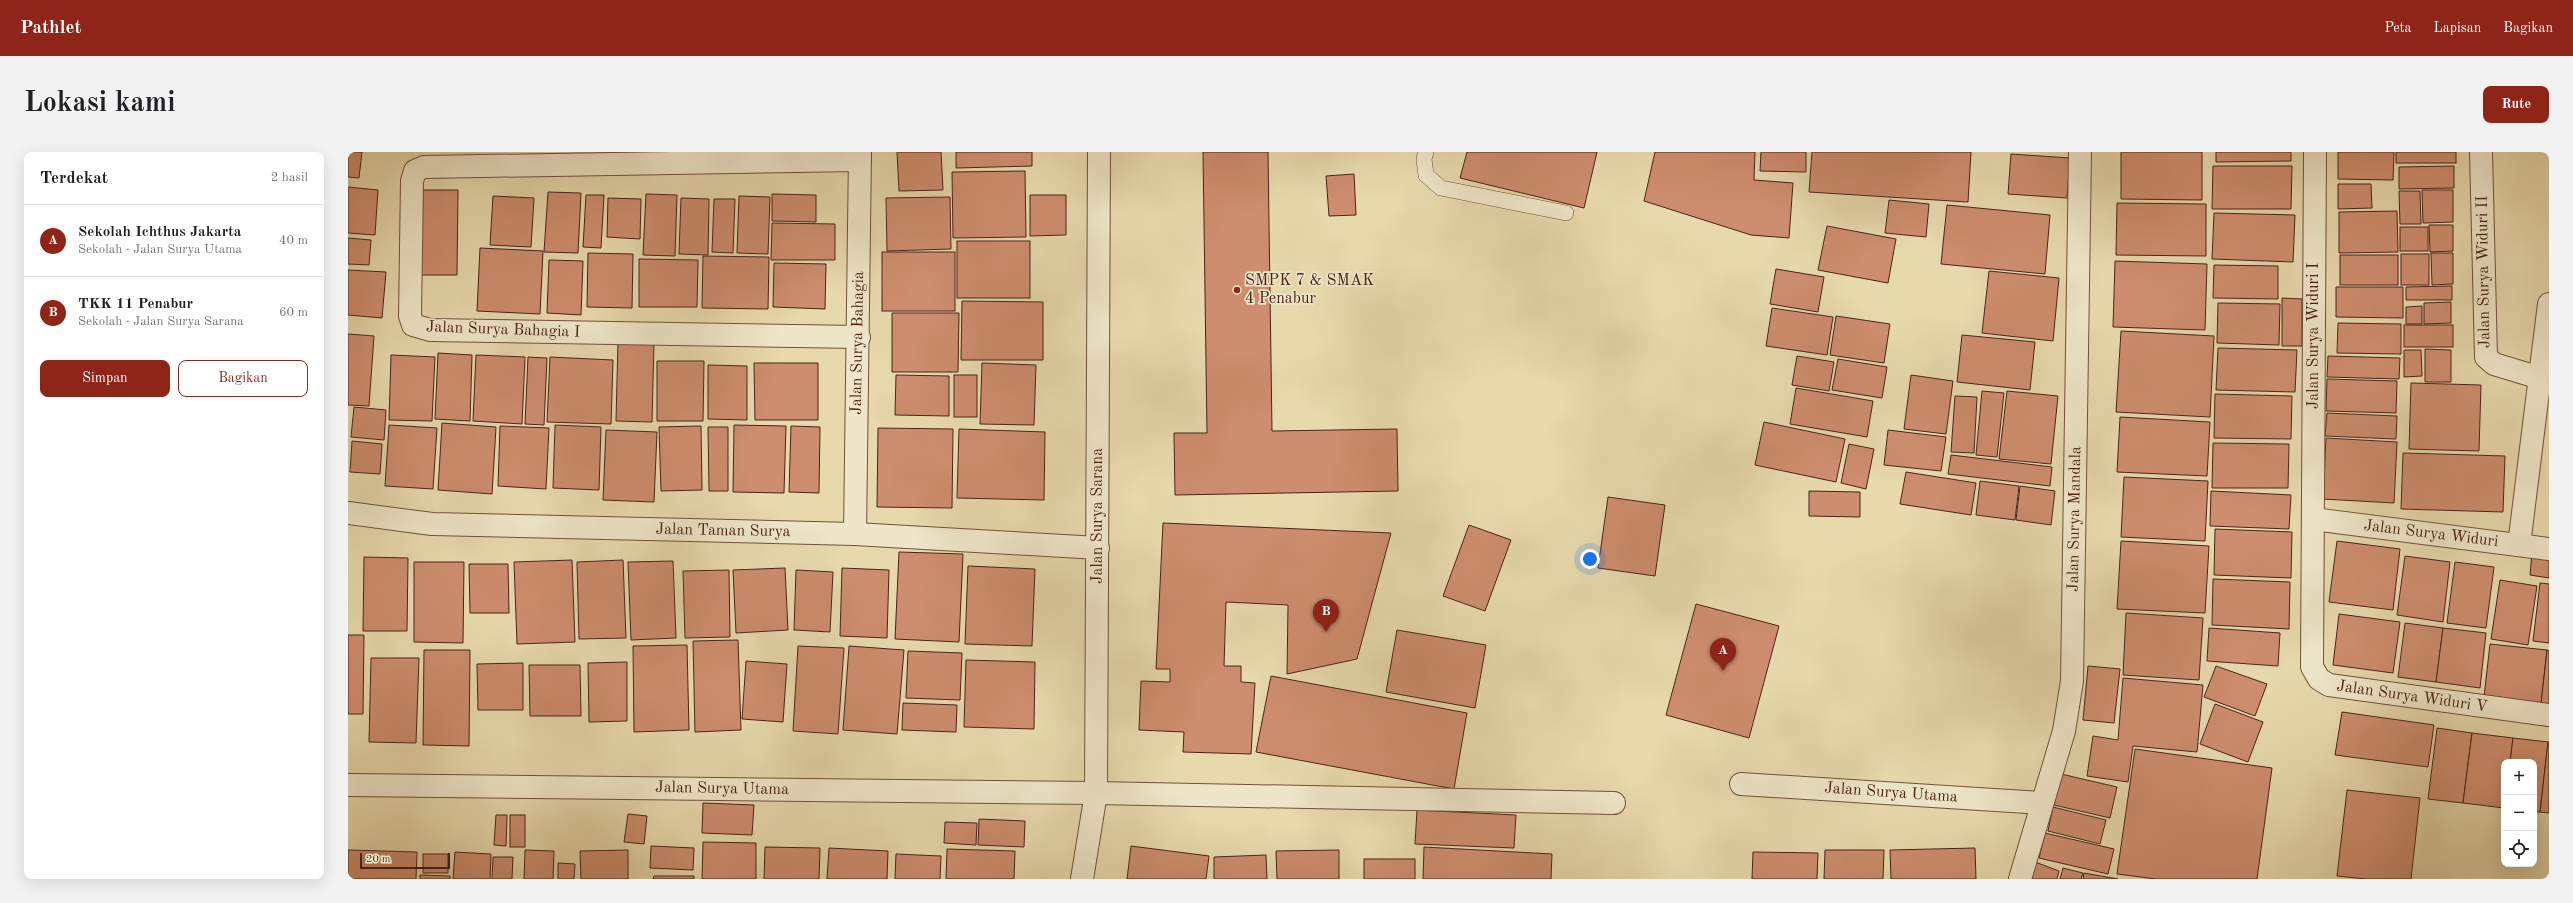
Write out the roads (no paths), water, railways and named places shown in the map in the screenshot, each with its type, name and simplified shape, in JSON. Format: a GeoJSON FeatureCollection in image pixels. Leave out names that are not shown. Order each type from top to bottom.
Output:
{"type":"FeatureCollection","features":[{"type":"Feature","properties":{"kind":"street","name":"Jalan Surya Sarana"},"geometry":{"type":"LineString","coordinates":[[1082,879],[1096,793],[1099,152]]}},
{"type":"Feature","properties":{"kind":"street","name":"Jalan Surya Mandala"},"geometry":{"type":"LineString","coordinates":[[2020,879],[2041,803],[2064,731],[2072,681],[2080,152]]}},
{"type":"Feature","properties":{"kind":"street","name":"Jalan Surya Widuri I"},"geometry":{"type":"LineString","coordinates":[[2313,519],[2315,152]]}},
{"type":"Feature","properties":{"kind":"street","name":"Jalan Surya Widuri II"},"geometry":{"type":"LineString","coordinates":[[2481,152],[2486,357],[2494,364],[2540,378]]}},
{"type":"Feature","properties":{"kind":"street","name":"Jalan Surya Bahagia"},"geometry":{"type":"LineString","coordinates":[[855,534],[859,337],[860,156]]}},
{"type":"Feature","properties":{"kind":"street","name":"Jalan Surya Bahagia I"},"geometry":{"type":"LineString","coordinates":[[859,337],[430,330],[413,325],[410,316],[412,181],[415,171],[424,167],[860,156]]}},
{"type":"Feature","properties":{"kind":"street"},"geometry":{"type":"LineString","coordinates":[[2519,545],[2549,304]]}},
{"type":"Feature","properties":{"kind":"street","name":"Jalan Taman Surya"},"geometry":{"type":"LineString","coordinates":[[348,513],[432,524],[855,534],[1098,548]]}},
{"type":"Feature","properties":{"kind":"street","name":"Jalan Surya Widuri"},"geometry":{"type":"LineString","coordinates":[[2313,519],[2549,549]]}},
{"type":"Feature","properties":{"kind":"street","name":"Jalan Surya Widuri V"},"geometry":{"type":"LineString","coordinates":[[2313,519],[2312,667],[2319,679],[2329,685],[2549,715]]}},
{"type":"Feature","properties":{"kind":"street","name":"Jalan Surya Utama"},"geometry":{"type":"LineString","coordinates":[[1741,784],[2041,803]]}},
{"type":"Feature","properties":{"kind":"street","name":"Jalan Surya Utama"},"geometry":{"type":"LineString","coordinates":[[348,785],[1096,793],[1614,803]]}},
{"type":"Feature","properties":{"kind":"lane"},"geometry":{"type":"LineString","coordinates":[[1426,152],[1424,159],[1426,175],[1441,188],[1566,213]]}},
{"type":"Feature","properties":{"kind":"place","name":"SMPK 7 & SMAK 4 Penabur"},"geometry":{"type":"Point","coordinates":[1237,290]}},
{"type":"Feature","properties":{"kind":"place","name":"TKK 11 Penabur"},"geometry":{"type":"Point","coordinates":[1326,632]}},
{"type":"Feature","properties":{"kind":"place","name":"Sekolah Ichthus Jakarta"},"geometry":{"type":"Point","coordinates":[1723,671]}}]}
